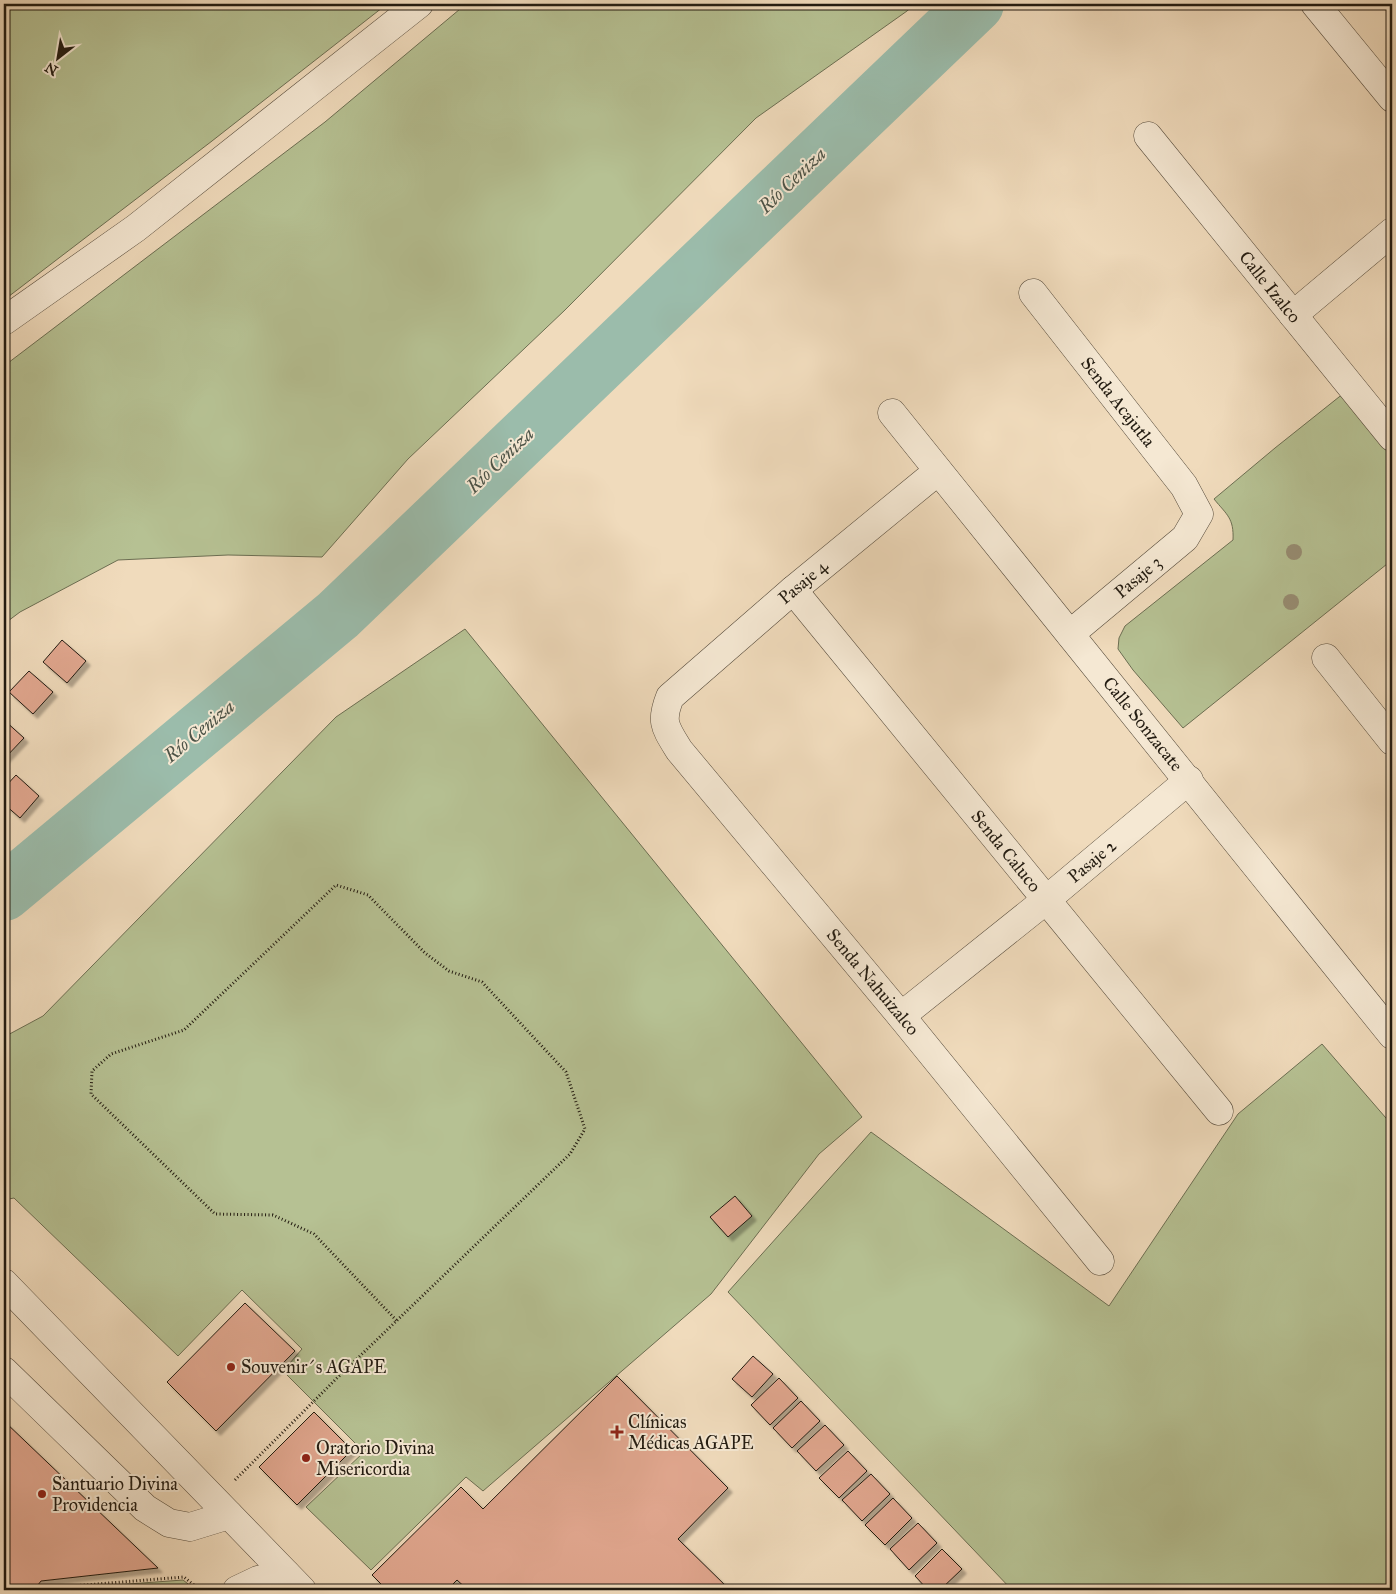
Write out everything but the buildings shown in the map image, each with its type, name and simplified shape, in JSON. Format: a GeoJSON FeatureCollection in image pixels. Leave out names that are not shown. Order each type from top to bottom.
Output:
{"type":"FeatureCollection","features":[{"type":"Feature","properties":{"kind":"street"},"geometry":{"type":"LineString","coordinates":[[4,321],[136,228],[419,4]]}},
{"type":"Feature","properties":{"kind":"street"},"geometry":{"type":"LineString","coordinates":[[1315,4],[1392,98]]}},
{"type":"Feature","properties":{"kind":"street","name":"Calle Izalco"},"geometry":{"type":"LineString","coordinates":[[1148,136],[1392,437]]}},
{"type":"Feature","properties":{"kind":"street"},"geometry":{"type":"LineString","coordinates":[[1292,315],[1392,232]]}},
{"type":"Feature","properties":{"kind":"street","name":"Senda Acajutla"},"geometry":{"type":"LineString","coordinates":[[1033,293],[1184,486],[1199,514]]}},
{"type":"Feature","properties":{"kind":"street","name":"Calle Sonzacate"},"geometry":{"type":"LineString","coordinates":[[892,413],[1391,1032]]}},
{"type":"Feature","properties":{"kind":"street","name":"Pasaje 4"},"geometry":{"type":"LineString","coordinates":[[670,697],[793,590],[938,471]]}},
{"type":"Feature","properties":{"kind":"street","name":"Pasaje 3"},"geometry":{"type":"LineString","coordinates":[[1070,634],[1185,538],[1199,514]]}},
{"type":"Feature","properties":{"kind":"street","name":"Senda Caluco"},"geometry":{"type":"LineString","coordinates":[[793,590],[1219,1110]]}},
{"type":"Feature","properties":{"kind":"street"},"geometry":{"type":"LineString","coordinates":[[1326,658],[1392,740]]}},
{"type":"Feature","properties":{"kind":"street","name":"Senda Nahuizalco"},"geometry":{"type":"LineString","coordinates":[[670,697],[664,713],[667,731],[679,750],[902,1016],[1100,1261]]}},
{"type":"Feature","properties":{"kind":"street","name":"Pasaje 2"},"geometry":{"type":"LineString","coordinates":[[902,1016],[1046,900],[1188,780]]}},
{"type":"Feature","properties":{"kind":"street"},"geometry":{"type":"LineString","coordinates":[[4,1283],[294,1582]]}},
{"type":"Feature","properties":{"kind":"street"},"geometry":{"type":"LineString","coordinates":[[7,1376],[145,1508],[168,1523],[190,1527],[222,1508]]}},
{"type":"Feature","properties":{"kind":"street"},"geometry":{"type":"LineString","coordinates":[[237,1590],[258,1580],[294,1582]]}},
{"type":"Feature","properties":{"kind":"path"},"geometry":{"type":"LineString","coordinates":[[222,1508],[397,1320],[570,1154],[585,1129],[566,1072],[482,982],[449,971],[425,953],[368,895],[336,885],[184,1030],[111,1054],[92,1071],[91,1094],[215,1214],[273,1214],[314,1234],[397,1320]]}},
{"type":"Feature","properties":{"kind":"path"},"geometry":{"type":"LineString","coordinates":[[35,1589],[184,1577],[200,1590]]}},
{"type":"Feature","properties":{"kind":"green space"},"geometry":{"type":"Polygon","coordinates":[[[4,4],[387,4],[4,300],[4,4]]]}},
{"type":"Feature","properties":{"kind":"green space"},"geometry":{"type":"Polygon","coordinates":[[[466,4],[915,4],[756,118],[565,310],[408,459],[322,557],[228,555],[118,560],[20,612],[4,624],[4,366],[325,122],[466,4]]]}},
{"type":"Feature","properties":{"kind":"green space"},"geometry":{"type":"Polygon","coordinates":[[[1344,393],[1392,454],[1392,560],[1183,728],[1133,670],[1118,649],[1119,638],[1125,626],[1233,540],[1231,522],[1214,499],[1344,393]]]}},
{"type":"Feature","properties":{"kind":"green space"},"geometry":{"type":"Polygon","coordinates":[[[465,629],[862,1117],[819,1154],[711,1294],[483,1491],[466,1477],[371,1570],[306,1507],[364,1452],[283,1371],[302,1349],[242,1290],[178,1356],[14,1198],[4,1200],[4,1037],[43,1016],[336,717],[465,629]]]}},
{"type":"Feature","properties":{"kind":"green space"},"geometry":{"type":"Polygon","coordinates":[[[1322,1044],[1392,1125],[1392,1590],[1012,1590],[728,1292],[871,1132],[1109,1306],[1238,1114],[1322,1044]]]}},
{"type":"Feature","properties":{"kind":"green space"},"geometry":{"type":"Polygon","coordinates":[[[183,1580],[196,1590],[46,1590],[183,1580]]]}},
{"type":"Feature","properties":{"kind":"waterway","name":"Río Ceniza"},"geometry":{"type":"LineString","coordinates":[[4,893],[338,615],[976,4]]}},
{"type":"Feature","properties":{"kind":"place","name":"Souvenir´s AGAPE"},"geometry":{"type":"Point","coordinates":[231,1367]}},
{"type":"Feature","properties":{"kind":"place","name":"Clínicas Médicas AGAPE"},"geometry":{"type":"Point","coordinates":[617,1432]}},
{"type":"Feature","properties":{"kind":"place","name":"Oratorio Divina Misericordia"},"geometry":{"type":"Point","coordinates":[306,1458]}},
{"type":"Feature","properties":{"kind":"place","name":"Santuario Divina Providencia"},"geometry":{"type":"Point","coordinates":[42,1494]}}]}
